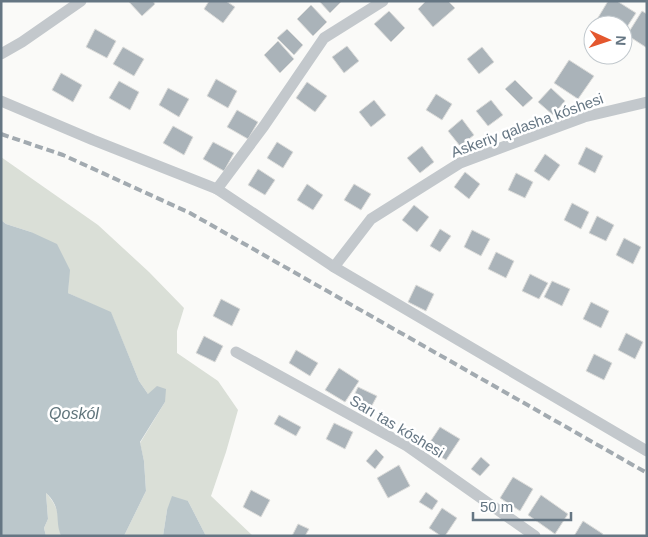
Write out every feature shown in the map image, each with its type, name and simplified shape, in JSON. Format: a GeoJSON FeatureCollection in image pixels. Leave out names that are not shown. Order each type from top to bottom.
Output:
{"type":"FeatureCollection","features":[{"type":"Feature","properties":{"kind":"street"},"geometry":{"type":"LineString","coordinates":[[1,54],[22,42],[81,1]]}},
{"type":"Feature","properties":{"kind":"street"},"geometry":{"type":"LineString","coordinates":[[217,188],[264,126],[324,38],[384,1]]}},
{"type":"Feature","properties":{"kind":"street"},"geometry":{"type":"LineString","coordinates":[[1,101],[93,140],[217,188],[334,267],[647,451]]}},
{"type":"Feature","properties":{"kind":"street","name":"Askeriy qalasha kóshesi"},"geometry":{"type":"LineString","coordinates":[[334,267],[371,219],[460,163],[584,117],[647,102]]}},
{"type":"Feature","properties":{"kind":"street","name":"Sarı tas kóshesi"},"geometry":{"type":"LineString","coordinates":[[236,352],[407,446],[535,536]]}},
{"type":"Feature","properties":{"kind":"shaded area"},"geometry":{"type":"Polygon","coordinates":[[[1,157],[98,225],[149,272],[184,308],[177,331],[177,353],[218,381],[238,410],[211,496],[253,536],[206,536],[188,501],[167,510],[163,536],[124,536],[146,491],[144,461],[140,443],[165,402],[148,394],[139,381],[111,313],[68,293],[69,270],[31,232],[6,224],[1,220],[1,157]]]}},
{"type":"Feature","properties":{"kind":"shaded area"},"geometry":{"type":"Polygon","coordinates":[[[46,493],[56,509],[61,536],[46,536],[44,528],[48,519],[46,493]]]}},
{"type":"Feature","properties":{"kind":"water","name":"Qoskól"},"geometry":{"type":"Polygon","coordinates":[[[1,220],[6,224],[31,232],[57,244],[70,270],[68,293],[111,312],[139,381],[148,394],[157,386],[166,389],[165,402],[140,442],[144,461],[146,491],[124,536],[61,536],[55,504],[46,493],[48,519],[44,528],[46,536],[1,536],[1,220]]]}},
{"type":"Feature","properties":{"kind":"water"},"geometry":{"type":"Polygon","coordinates":[[[172,496],[188,501],[206,536],[163,536],[167,510],[172,496]]]}},
{"type":"Feature","properties":{"kind":"building"},"geometry":{"type":"Polygon","coordinates":[[[153,1],[155,4],[142,16],[129,2],[153,1]]]}},
{"type":"Feature","properties":{"kind":"building"},"geometry":{"type":"Polygon","coordinates":[[[209,1],[226,1],[235,7],[223,23],[204,9],[209,1]]]}},
{"type":"Feature","properties":{"kind":"building"},"geometry":{"type":"Polygon","coordinates":[[[319,1],[342,1],[330,13],[319,1]]]}},
{"type":"Feature","properties":{"kind":"building"},"geometry":{"type":"Polygon","coordinates":[[[426,1],[448,1],[455,8],[433,27],[418,9],[426,1]]]}},
{"type":"Feature","properties":{"kind":"building"},"geometry":{"type":"Polygon","coordinates":[[[608,1],[617,1],[636,13],[633,18],[633,15],[600,15],[608,1]]]}},
{"type":"Feature","properties":{"kind":"building"},"geometry":{"type":"Polygon","coordinates":[[[311,5],[327,22],[313,36],[297,19],[311,5]]]}},
{"type":"Feature","properties":{"kind":"building"},"geometry":{"type":"Polygon","coordinates":[[[389,11],[405,28],[391,42],[374,24],[389,11]]]}},
{"type":"Feature","properties":{"kind":"building"},"geometry":{"type":"Polygon","coordinates":[[[642,11],[647,14],[647,48],[633,39],[633,25],[642,11]]]}},
{"type":"Feature","properties":{"kind":"building"},"geometry":{"type":"Polygon","coordinates":[[[95,29],[116,41],[107,58],[86,47],[95,29]]]}},
{"type":"Feature","properties":{"kind":"building"},"geometry":{"type":"Polygon","coordinates":[[[287,29],[303,45],[294,55],[277,38],[287,29]]]}},
{"type":"Feature","properties":{"kind":"building"},"geometry":{"type":"Polygon","coordinates":[[[278,41],[294,59],[280,73],[264,55],[278,41]]]}},
{"type":"Feature","properties":{"kind":"building"},"geometry":{"type":"Polygon","coordinates":[[[347,46],[359,61],[344,73],[332,57],[347,46]]]}},
{"type":"Feature","properties":{"kind":"building"},"geometry":{"type":"Polygon","coordinates":[[[123,47],[144,59],[134,76],[113,64],[123,47]]]}},
{"type":"Feature","properties":{"kind":"building"},"geometry":{"type":"Polygon","coordinates":[[[482,47],[494,62],[479,74],[467,59],[482,47]]]}},
{"type":"Feature","properties":{"kind":"building"},"geometry":{"type":"Polygon","coordinates":[[[569,60],[594,76],[578,99],[554,83],[569,60]]]}},
{"type":"Feature","properties":{"kind":"building"},"geometry":{"type":"Polygon","coordinates":[[[61,73],[82,85],[73,102],[52,90],[61,73]]]}},
{"type":"Feature","properties":{"kind":"building"},"geometry":{"type":"Polygon","coordinates":[[[216,79],[237,91],[228,108],[207,96],[216,79]]]}},
{"type":"Feature","properties":{"kind":"building"},"geometry":{"type":"Polygon","coordinates":[[[515,80],[533,98],[523,107],[505,89],[515,80]]]}},
{"type":"Feature","properties":{"kind":"building"},"geometry":{"type":"Polygon","coordinates":[[[119,81],[139,92],[130,110],[109,98],[119,81]]]}},
{"type":"Feature","properties":{"kind":"building"},"geometry":{"type":"Polygon","coordinates":[[[307,82],[327,96],[315,112],[296,98],[307,82]]]}},
{"type":"Feature","properties":{"kind":"building"},"geometry":{"type":"Polygon","coordinates":[[[168,88],[189,99],[179,117],[159,105],[168,88]]]}},
{"type":"Feature","properties":{"kind":"building"},"geometry":{"type":"Polygon","coordinates":[[[551,88],[565,101],[553,115],[538,102],[551,88]]]}},
{"type":"Feature","properties":{"kind":"building"},"geometry":{"type":"Polygon","coordinates":[[[436,94],[452,104],[442,120],[426,110],[436,94]]]}},
{"type":"Feature","properties":{"kind":"building"},"geometry":{"type":"Polygon","coordinates":[[[374,100],[386,115],[371,127],[359,112],[374,100]]]}},
{"type":"Feature","properties":{"kind":"building"},"geometry":{"type":"Polygon","coordinates":[[[491,100],[503,115],[488,126],[476,111],[491,100]]]}},
{"type":"Feature","properties":{"kind":"building"},"geometry":{"type":"Polygon","coordinates":[[[237,110],[258,122],[248,139],[227,127],[237,110]]]}},
{"type":"Feature","properties":{"kind":"building"},"geometry":{"type":"Polygon","coordinates":[[[462,119],[474,135],[460,146],[448,131],[462,119]]]}},
{"type":"Feature","properties":{"kind":"building"},"geometry":{"type":"Polygon","coordinates":[[[173,126],[193,137],[184,155],[163,143],[173,126]]]}},
{"type":"Feature","properties":{"kind":"building"},"geometry":{"type":"Polygon","coordinates":[[[213,142],[234,153],[224,171],[203,159],[213,142]]]}},
{"type":"Feature","properties":{"kind":"building"},"geometry":{"type":"Polygon","coordinates":[[[277,142],[293,152],[283,168],[267,158],[277,142]]]}},
{"type":"Feature","properties":{"kind":"building"},"geometry":{"type":"Polygon","coordinates":[[[422,146],[434,162],[420,173],[407,158],[422,146]]]}},
{"type":"Feature","properties":{"kind":"building"},"geometry":{"type":"Polygon","coordinates":[[[586,147],[603,156],[595,173],[578,164],[586,147]]]}},
{"type":"Feature","properties":{"kind":"building"},"geometry":{"type":"Polygon","coordinates":[[[545,154],[560,165],[549,181],[534,171],[545,154]]]}},
{"type":"Feature","properties":{"kind":"building"},"geometry":{"type":"Polygon","coordinates":[[[258,169],[275,180],[265,195],[248,185],[258,169]]]}},
{"type":"Feature","properties":{"kind":"building"},"geometry":{"type":"Polygon","coordinates":[[[465,172],[480,184],[469,199],[454,187],[465,172]]]}},
{"type":"Feature","properties":{"kind":"building"},"geometry":{"type":"Polygon","coordinates":[[[516,173],[533,182],[525,198],[508,190],[516,173]]]}},
{"type":"Feature","properties":{"kind":"building"},"geometry":{"type":"Polygon","coordinates":[[[307,184],[323,195],[313,210],[297,200],[307,184]]]}},
{"type":"Feature","properties":{"kind":"building"},"geometry":{"type":"Polygon","coordinates":[[[354,184],[371,194],[361,210],[344,200],[354,184]]]}},
{"type":"Feature","properties":{"kind":"building"},"geometry":{"type":"Polygon","coordinates":[[[572,203],[589,212],[581,229],[564,220],[572,203]]]}},
{"type":"Feature","properties":{"kind":"building"},"geometry":{"type":"Polygon","coordinates":[[[414,205],[429,217],[417,232],[402,220],[414,205]]]}},
{"type":"Feature","properties":{"kind":"building"},"geometry":{"type":"Polygon","coordinates":[[[597,216],[614,225],[606,241],[589,233],[597,216]]]}},
{"type":"Feature","properties":{"kind":"building"},"geometry":{"type":"Polygon","coordinates":[[[440,229],[451,236],[440,252],[430,246],[440,229]]]}},
{"type":"Feature","properties":{"kind":"building"},"geometry":{"type":"Polygon","coordinates":[[[472,230],[490,239],[481,256],[464,247],[472,230]]]}},
{"type":"Feature","properties":{"kind":"building"},"geometry":{"type":"Polygon","coordinates":[[[624,238],[641,247],[633,264],[616,255],[624,238]]]}},
{"type":"Feature","properties":{"kind":"building"},"geometry":{"type":"Polygon","coordinates":[[[496,252],[514,261],[506,278],[488,269],[496,252]]]}},
{"type":"Feature","properties":{"kind":"building"},"geometry":{"type":"Polygon","coordinates":[[[530,274],[548,283],[539,299],[522,291],[530,274]]]}},
{"type":"Feature","properties":{"kind":"building"},"geometry":{"type":"Polygon","coordinates":[[[552,281],[570,289],[562,306],[544,297],[552,281]]]}},
{"type":"Feature","properties":{"kind":"building"},"geometry":{"type":"Polygon","coordinates":[[[416,285],[434,294],[426,311],[408,302],[416,285]]]}},
{"type":"Feature","properties":{"kind":"building"},"geometry":{"type":"Polygon","coordinates":[[[221,299],[240,309],[232,326],[213,316],[221,299]]]}},
{"type":"Feature","properties":{"kind":"building"},"geometry":{"type":"Polygon","coordinates":[[[591,302],[609,311],[601,328],[583,319],[591,302]]]}},
{"type":"Feature","properties":{"kind":"building"},"geometry":{"type":"Polygon","coordinates":[[[626,333],[643,342],[635,359],[618,350],[626,333]]]}},
{"type":"Feature","properties":{"kind":"building"},"geometry":{"type":"Polygon","coordinates":[[[204,336],[223,346],[215,362],[196,353],[204,336]]]}},
{"type":"Feature","properties":{"kind":"building"},"geometry":{"type":"Polygon","coordinates":[[[296,350],[318,363],[310,376],[289,363],[296,350]]]}},
{"type":"Feature","properties":{"kind":"building"},"geometry":{"type":"Polygon","coordinates":[[[594,354],[612,363],[604,380],[586,371],[594,354]]]}},
{"type":"Feature","properties":{"kind":"building"},"geometry":{"type":"Polygon","coordinates":[[[339,368],[359,381],[345,402],[325,390],[339,368]]]}},
{"type":"Feature","properties":{"kind":"building"},"geometry":{"type":"Polygon","coordinates":[[[358,387],[377,396],[368,413],[350,404],[358,387]]]}},
{"type":"Feature","properties":{"kind":"building"},"geometry":{"type":"Polygon","coordinates":[[[279,415],[301,427],[296,436],[274,424],[279,415]]]}},
{"type":"Feature","properties":{"kind":"building"},"geometry":{"type":"Polygon","coordinates":[[[334,423],[353,432],[345,449],[326,439],[334,423]]]}},
{"type":"Feature","properties":{"kind":"building"},"geometry":{"type":"Polygon","coordinates":[[[440,427],[460,439],[446,460],[426,448],[440,427]]]}},
{"type":"Feature","properties":{"kind":"building"},"geometry":{"type":"Polygon","coordinates":[[[376,449],[384,457],[375,469],[366,461],[376,449]]]}},
{"type":"Feature","properties":{"kind":"building"},"geometry":{"type":"Polygon","coordinates":[[[481,457],[490,465],[480,476],[471,469],[481,457]]]}},
{"type":"Feature","properties":{"kind":"building"},"geometry":{"type":"Polygon","coordinates":[[[399,465],[410,486],[388,498],[377,478],[399,465]]]}},
{"type":"Feature","properties":{"kind":"building"},"geometry":{"type":"Polygon","coordinates":[[[513,477],[533,489],[520,511],[500,498],[513,477]]]}},
{"type":"Feature","properties":{"kind":"building"},"geometry":{"type":"Polygon","coordinates":[[[251,490],[270,500],[261,517],[243,507],[251,490]]]}},
{"type":"Feature","properties":{"kind":"building"},"geometry":{"type":"Polygon","coordinates":[[[426,492],[438,501],[432,510],[419,502],[426,492]]]}},
{"type":"Feature","properties":{"kind":"building"},"geometry":{"type":"Polygon","coordinates":[[[541,495],[568,514],[555,534],[528,515],[541,495]]]}},
{"type":"Feature","properties":{"kind":"building"},"geometry":{"type":"Polygon","coordinates":[[[442,508],[457,518],[445,536],[441,536],[429,528],[442,508]]]}},
{"type":"Feature","properties":{"kind":"building"},"geometry":{"type":"Polygon","coordinates":[[[583,521],[603,534],[602,536],[574,536],[583,521]]]}},
{"type":"Feature","properties":{"kind":"building"},"geometry":{"type":"Polygon","coordinates":[[[298,524],[309,529],[305,536],[292,536],[298,524]]]}},
{"type":"Feature","properties":{"kind":"railway"},"geometry":{"type":"LineString","coordinates":[[1,134],[63,155],[190,213],[647,473]]}}]}
